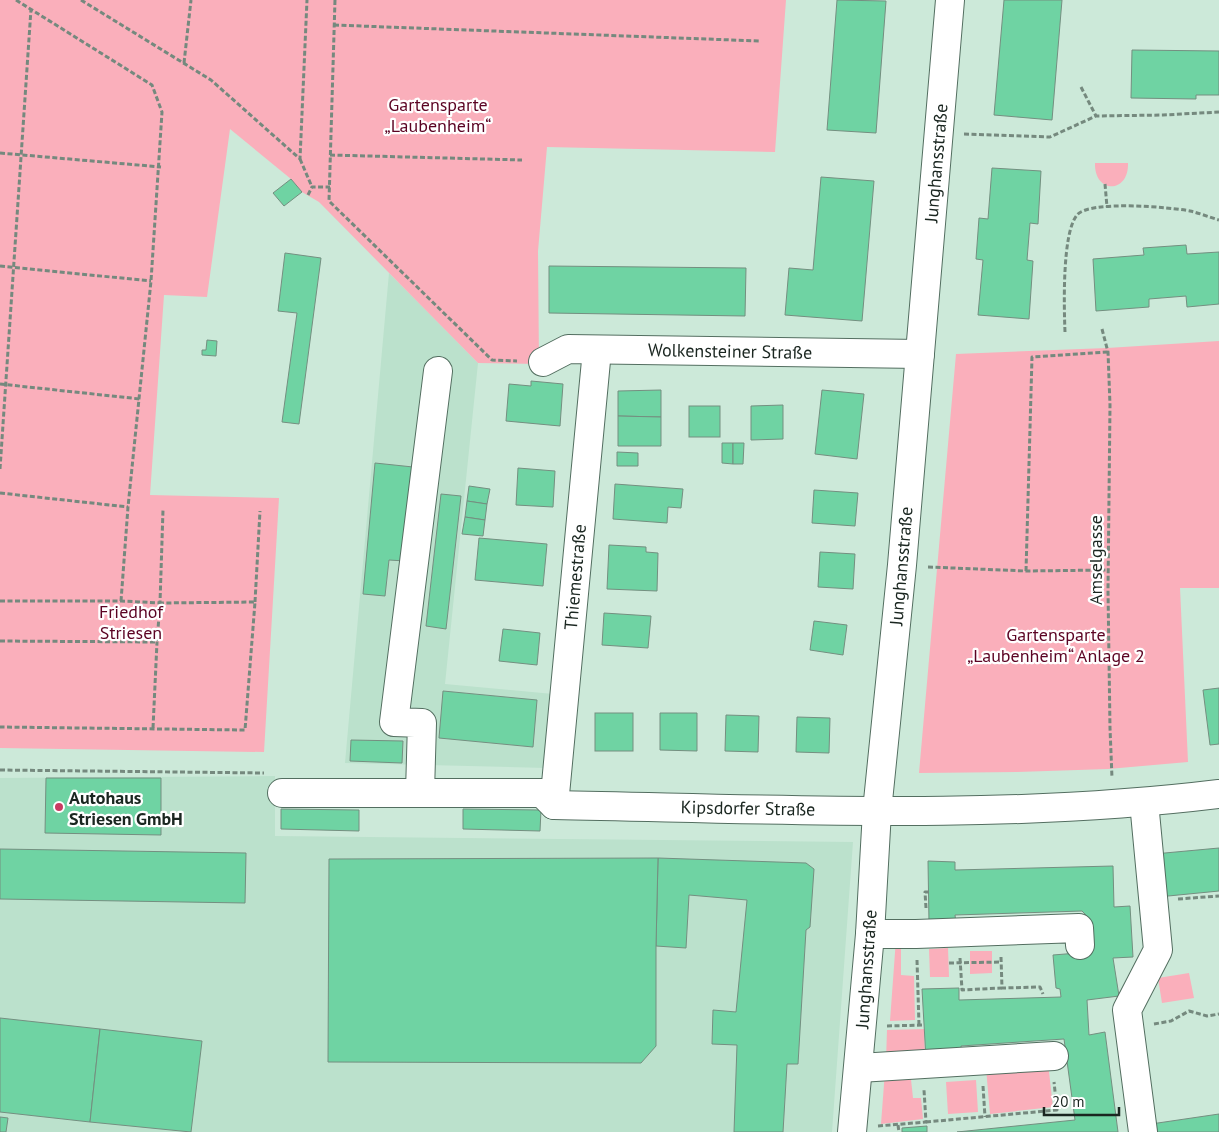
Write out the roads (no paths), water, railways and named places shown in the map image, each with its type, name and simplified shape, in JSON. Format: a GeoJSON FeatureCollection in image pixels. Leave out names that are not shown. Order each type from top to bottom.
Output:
{"type":"FeatureCollection","features":[{"type":"Feature","properties":{"kind":"street","name":"Junghansstraße"},"geometry":{"type":"LineString","coordinates":[[852,1130],[870,934],[877,811],[902,564],[950,0]]}},
{"type":"Feature","properties":{"kind":"street","name":"Wolkensteiner Straße"},"geometry":{"type":"LineString","coordinates":[[543,362],[568,349],[920,354]]}},
{"type":"Feature","properties":{"kind":"street","name":"Thiemestraße"},"geometry":{"type":"LineString","coordinates":[[554,805],[596,350]]}},
{"type":"Feature","properties":{"kind":"street"},"geometry":{"type":"LineString","coordinates":[[420,792],[422,723],[394,722],[438,371]]}},
{"type":"Feature","properties":{"kind":"street","name":"Kipsdorfer Straße"},"geometry":{"type":"LineString","coordinates":[[282,793],[420,792],[542,794],[554,805],[877,811],[1018,808],[1144,802],[1219,794]]}},
{"type":"Feature","properties":{"kind":"street"},"geometry":{"type":"LineString","coordinates":[[1142,1132],[1127,1010],[1158,950],[1144,802]]}},
{"type":"Feature","properties":{"kind":"street"},"geometry":{"type":"LineString","coordinates":[[870,934],[1079,928],[1080,945]]}},
{"type":"Feature","properties":{"kind":"street"},"geometry":{"type":"LineString","coordinates":[[858,1068],[1052,1056]]}},
{"type":"Feature","properties":{"kind":"place","name":"Autohaus Striesen GmbH"},"geometry":{"type":"Point","coordinates":[59,807]}},
{"type":"Feature","properties":{"kind":"park label","name":"Gartensparte „Laubenheim“"},"geometry":{"type":"Point","coordinates":[438,114]}},
{"type":"Feature","properties":{"kind":"park label","name":"Friedhof Striesen"},"geometry":{"type":"Point","coordinates":[131,621]}},
{"type":"Feature","properties":{"kind":"park label","name":"Gartensparte „Laubenheim“ Anlage 2"},"geometry":{"type":"Point","coordinates":[1056,644]}}]}
